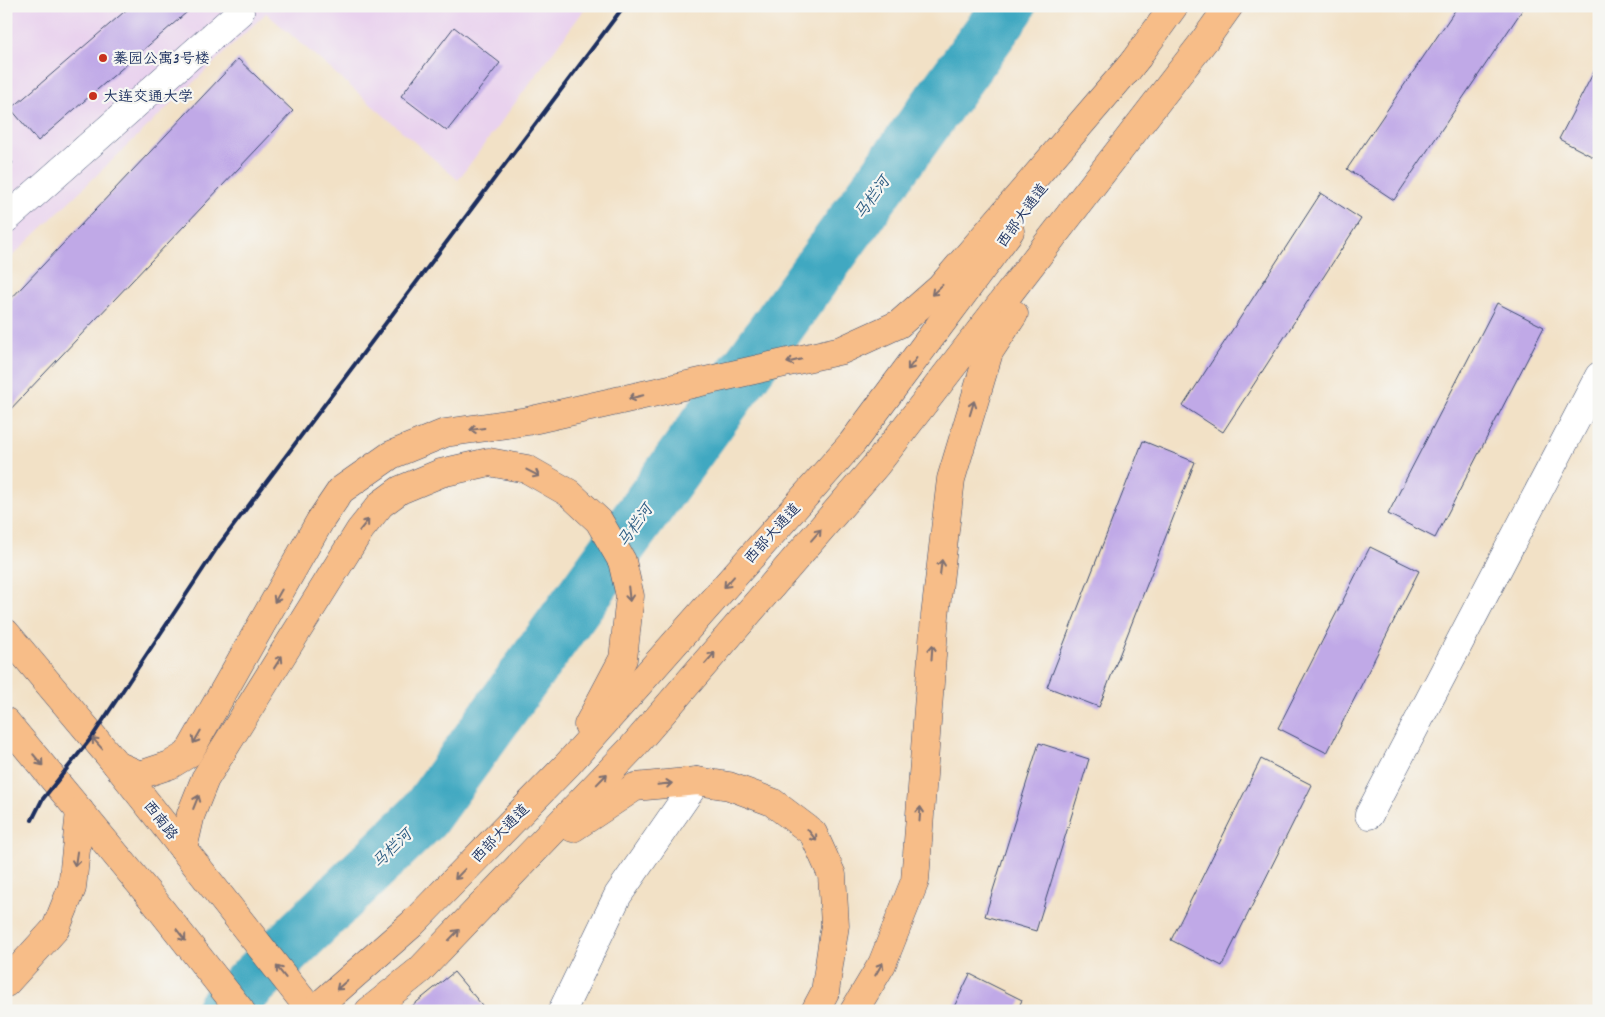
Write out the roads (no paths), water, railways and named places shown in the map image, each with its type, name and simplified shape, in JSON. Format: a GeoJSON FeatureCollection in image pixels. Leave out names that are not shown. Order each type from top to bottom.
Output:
{"type":"FeatureCollection","features":[{"type":"Feature","properties":{"kind":"main road","name":"西部大通道"},"geometry":{"type":"LineString","coordinates":[[312,1011],[412,924],[568,764],[852,443],[1174,6]]}},
{"type":"Feature","properties":{"kind":"main road"},"geometry":{"type":"LineString","coordinates":[[854,1011],[882,964],[915,881],[935,616],[951,479],[989,352],[1051,256],[1228,6]]}},
{"type":"Feature","properties":{"kind":"main road"},"geometry":{"type":"LineString","coordinates":[[382,1011],[632,748],[877,464],[1204,41]]}},
{"type":"Feature","properties":{"kind":"main road"},"geometry":{"type":"LineString","coordinates":[[117,765],[140,775],[170,765],[188,754],[302,553],[341,490],[391,455],[445,433],[528,421],[842,350],[899,324],[940,288],[1138,57]]}},
{"type":"Feature","properties":{"kind":"main road"},"geometry":{"type":"LineString","coordinates":[[190,857],[191,814],[205,779],[360,530],[381,504],[400,490],[418,480],[441,472],[489,462],[527,469],[569,493],[600,521],[622,561],[630,596],[623,659],[568,764]]}},
{"type":"Feature","properties":{"kind":"main road","name":"西南路"},"geometry":{"type":"LineString","coordinates":[[6,633],[117,765],[312,1011]]}},
{"type":"Feature","properties":{"kind":"main road"},"geometry":{"type":"LineString","coordinates":[[6,722],[151,896],[241,1011]]}},
{"type":"Feature","properties":{"kind":"main road"},"geometry":{"type":"LineString","coordinates":[[519,867],[593,813],[635,787],[697,781],[729,786],[772,802],[813,833],[832,875],[835,925],[826,992],[815,1011]]}},
{"type":"Feature","properties":{"kind":"main road"},"geometry":{"type":"LineString","coordinates":[[6,983],[56,928],[72,888],[80,810]]}},
{"type":"Feature","properties":{"kind":"main road"},"geometry":{"type":"LineString","coordinates":[[369,1011],[420,970]]}},
{"type":"Feature","properties":{"kind":"street"},"geometry":{"type":"LineString","coordinates":[[6,219],[240,12],[236,6]]}},
{"type":"Feature","properties":{"kind":"street"},"geometry":{"type":"LineString","coordinates":[[1369,815],[1599,376]]}},
{"type":"Feature","properties":{"kind":"street"},"geometry":{"type":"LineString","coordinates":[[562,1011],[618,895],[697,781]]}},
{"type":"Feature","properties":{"kind":"waterway","name":"马栏河"},"geometry":{"type":"LineString","coordinates":[[222,1011],[423,817],[1009,6]]}},
{"type":"Feature","properties":{"kind":"railway"},"geometry":{"type":"LineString","coordinates":[[32,820],[42,800],[92,737],[219,545],[624,6]]}},
{"type":"Feature","properties":{"kind":"place","name":"蓁园公寓3号楼"},"geometry":{"type":"Point","coordinates":[103,58]}},
{"type":"Feature","properties":{"kind":"place","name":"大连交通大学"},"geometry":{"type":"Point","coordinates":[93,96]}}]}
